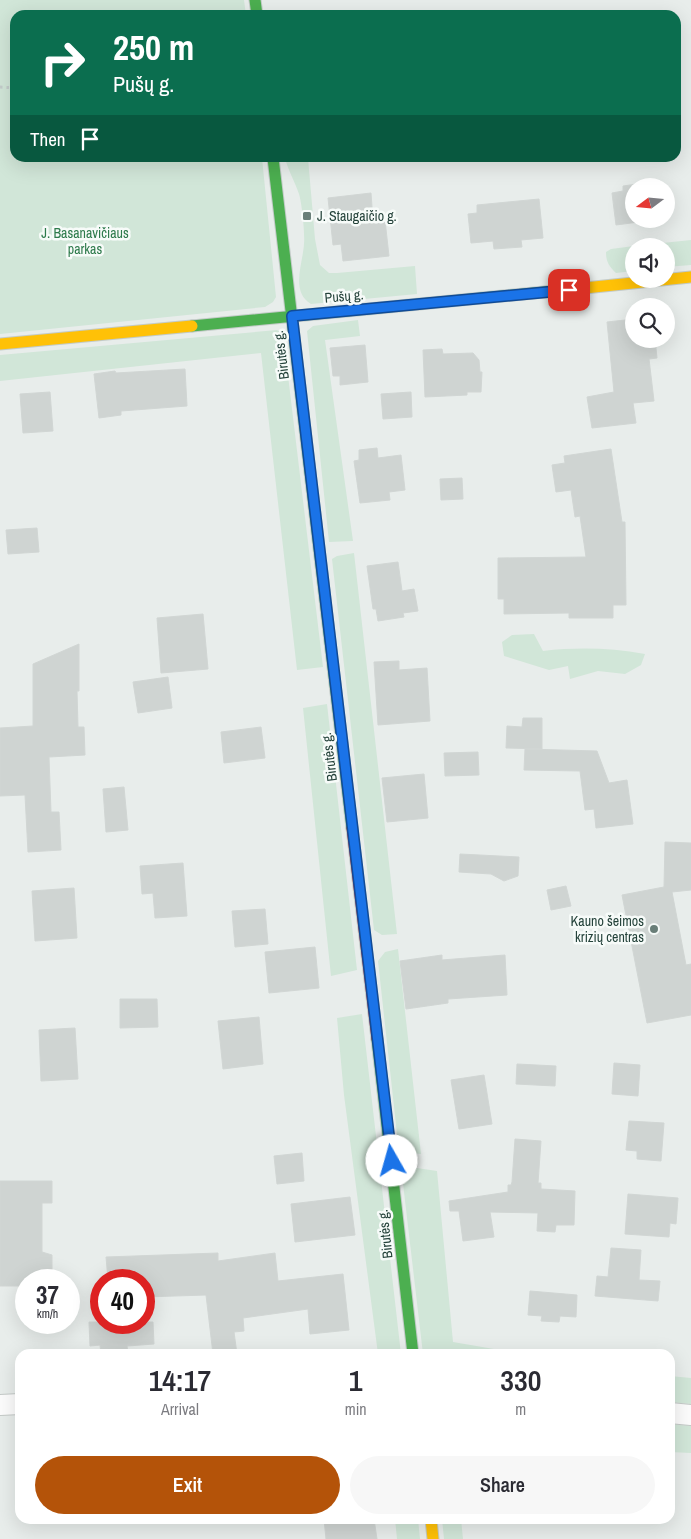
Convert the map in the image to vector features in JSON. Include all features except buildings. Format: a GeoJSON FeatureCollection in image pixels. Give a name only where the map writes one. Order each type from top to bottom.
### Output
{"type":"FeatureCollection","features":[{"type":"Feature","properties":{"kind":"street","name":"Birutės g."},"geometry":{"type":"LineString","coordinates":[[273,162],[391,1152],[411,1349]]}},
{"type":"Feature","properties":{"kind":"street","name":"Pušų g."},"geometry":{"type":"LineString","coordinates":[[0,344],[691,277]]}},
{"type":"Feature","properties":{"kind":"street"},"geometry":{"type":"LineString","coordinates":[[0,1405],[15,1404]]}},
{"type":"Feature","properties":{"kind":"street"},"geometry":{"type":"LineString","coordinates":[[675,1413],[691,1415]]}},
{"type":"Feature","properties":{"kind":"street"},"geometry":{"type":"LineString","coordinates":[[431,1524],[433,1539]]}},
{"type":"Feature","properties":{"kind":"green space","name":"J. Basanavičiaus parkas"},"geometry":{"type":"Polygon","coordinates":[[[0,0],[244,0],[245,10],[10,10],[10,162],[262,162],[276,297],[273,302],[265,307],[0,334],[0,0]]]}},
{"type":"Feature","properties":{"kind":"green space"},"geometry":{"type":"Polygon","coordinates":[[[286,162],[308,162],[315,239],[320,265],[329,273],[415,266],[417,294],[311,304],[305,299],[299,285],[304,226],[299,194],[286,162]]]}},
{"type":"Feature","properties":{"kind":"green space"},"geometry":{"type":"Polygon","coordinates":[[[691,240],[691,265],[675,266],[675,242],[691,240]]]}},
{"type":"Feature","properties":{"kind":"green space"},"geometry":{"type":"Polygon","coordinates":[[[625,247],[625,272],[616,273],[608,264],[606,252],[611,249],[625,247]]]}},
{"type":"Feature","properties":{"kind":"green space"},"geometry":{"type":"Polygon","coordinates":[[[358,320],[360,336],[325,340],[353,541],[329,542],[307,331],[313,326],[358,320]]]}},
{"type":"Feature","properties":{"kind":"green space"},"geometry":{"type":"Polygon","coordinates":[[[277,330],[283,334],[323,667],[297,670],[261,353],[0,381],[0,355],[277,330]]]}},
{"type":"Feature","properties":{"kind":"green space"},"geometry":{"type":"Polygon","coordinates":[[[354,553],[397,934],[382,935],[374,930],[332,559],[337,556],[354,553]]]}},
{"type":"Feature","properties":{"kind":"green space"},"geometry":{"type":"Polygon","coordinates":[[[534,634],[543,651],[594,649],[620,650],[645,654],[641,665],[625,674],[598,671],[570,679],[568,666],[549,670],[504,656],[502,642],[512,635],[534,634]]]}},
{"type":"Feature","properties":{"kind":"green space"},"geometry":{"type":"Polygon","coordinates":[[[327,704],[357,970],[331,976],[303,708],[327,704]]]}},
{"type":"Feature","properties":{"kind":"green space"},"geometry":{"type":"Polygon","coordinates":[[[398,949],[421,1154],[399,1152],[378,961],[385,952],[398,949]]]}},
{"type":"Feature","properties":{"kind":"green space"},"geometry":{"type":"Polygon","coordinates":[[[362,1014],[400,1349],[377,1349],[344,1095],[337,1018],[362,1014]]]}},
{"type":"Feature","properties":{"kind":"green space"},"geometry":{"type":"Polygon","coordinates":[[[417,1168],[437,1171],[453,1342],[494,1349],[422,1349],[402,1175],[417,1168]]]}},
{"type":"Feature","properties":{"kind":"green space"},"geometry":{"type":"Polygon","coordinates":[[[675,1376],[691,1378],[691,1404],[675,1402],[675,1376]]]}},
{"type":"Feature","properties":{"kind":"green space"},"geometry":{"type":"Polygon","coordinates":[[[675,1424],[691,1426],[691,1453],[675,1452],[675,1424]]]}},
{"type":"Feature","properties":{"kind":"green space"},"geometry":{"type":"Polygon","coordinates":[[[396,1524],[418,1524],[420,1539],[397,1539],[396,1524]]]}},
{"type":"Feature","properties":{"kind":"green space"},"geometry":{"type":"Polygon","coordinates":[[[442,1524],[462,1524],[463,1539],[444,1539],[442,1524]]]}},
{"type":"Feature","properties":{"kind":"traffic: fast"},"geometry":{"type":"LineString","coordinates":[[255,0],[256,10]]}},
{"type":"Feature","properties":{"kind":"traffic: fast"},"geometry":{"type":"LineString","coordinates":[[273,162],[352,828]]}},
{"type":"Feature","properties":{"kind":"traffic: fast"},"geometry":{"type":"LineString","coordinates":[[192,326],[575,289]]}},
{"type":"Feature","properties":{"kind":"traffic: fast"},"geometry":{"type":"LineString","coordinates":[[377,1039],[412,1349]]}},
{"type":"Feature","properties":{"kind":"traffic: slow"},"geometry":{"type":"LineString","coordinates":[[575,289],[691,277]]}},
{"type":"Feature","properties":{"kind":"traffic: slow"},"geometry":{"type":"LineString","coordinates":[[0,344],[192,326]]}},
{"type":"Feature","properties":{"kind":"traffic: slow"},"geometry":{"type":"LineString","coordinates":[[432,1524],[433,1539]]}},
{"type":"Feature","properties":{"kind":"traffic: jam"},"geometry":{"type":"LineString","coordinates":[[352,828],[377,1039]]}},
{"type":"Feature","properties":{"kind":"place","name":"J. Staugaičio g."},"geometry":{"type":"Point","coordinates":[307,216]}},
{"type":"Feature","properties":{"kind":"place","name":"Kauno šeimos krizių centras"},"geometry":{"type":"Point","coordinates":[654,929]}},
{"type":"Feature","properties":{"kind":"route"},"geometry":{"type":"LineString","coordinates":[[392,1161],[292,316],[569,290]]}}]}
